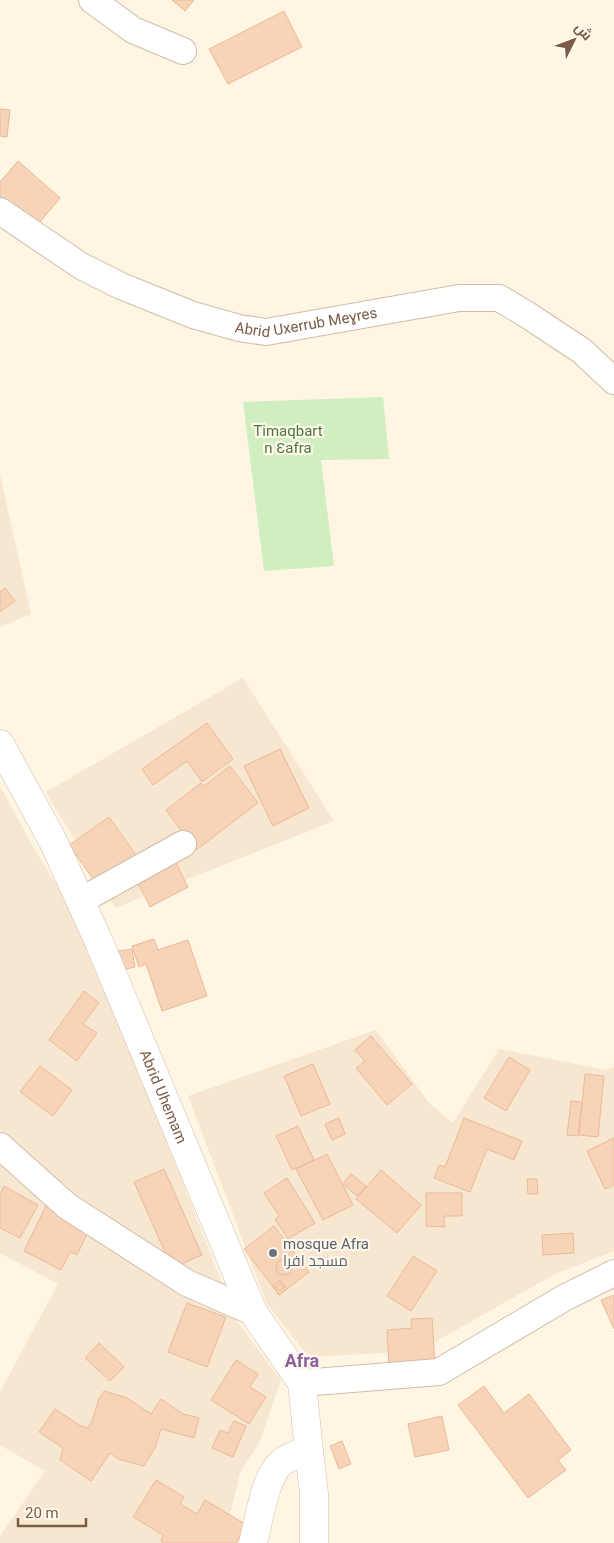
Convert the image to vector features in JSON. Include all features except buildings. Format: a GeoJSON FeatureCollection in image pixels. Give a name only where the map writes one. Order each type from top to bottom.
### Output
{"type":"FeatureCollection","features":[{"type":"Feature","properties":{"kind":"street"},"geometry":{"type":"LineString","coordinates":[[92,0],[133,30],[183,51]]}},
{"type":"Feature","properties":{"kind":"street","name":"Abrid Uxerrub Meɣres"},"geometry":{"type":"LineString","coordinates":[[0,211],[81,266],[121,286],[193,315],[239,328],[266,332],[459,298],[499,298],[582,350],[614,381]]}},
{"type":"Feature","properties":{"kind":"street","name":"Abrid Uhemam"},"geometry":{"type":"LineString","coordinates":[[0,744],[53,841],[99,942],[253,1312],[302,1383],[314,1494],[314,1543]]}},
{"type":"Feature","properties":{"kind":"street"},"geometry":{"type":"LineString","coordinates":[[80,901],[184,844]]}},
{"type":"Feature","properties":{"kind":"street"},"geometry":{"type":"LineString","coordinates":[[0,1146],[75,1211],[187,1283],[253,1312]]}},
{"type":"Feature","properties":{"kind":"street"},"geometry":{"type":"LineString","coordinates":[[302,1383],[439,1372],[564,1298],[614,1273]]}},
{"type":"Feature","properties":{"kind":"street"},"geometry":{"type":"LineString","coordinates":[[253,1543],[267,1485],[280,1464],[295,1454],[309,1451]]}},
{"type":"Feature","properties":{"kind":"shaded area"},"geometry":{"type":"Polygon","coordinates":[[[0,475],[31,614],[0,627],[0,475]]]}},
{"type":"Feature","properties":{"kind":"shaded area"},"geometry":{"type":"Polygon","coordinates":[[[243,678],[334,821],[115,908],[46,792],[243,678]]]}},
{"type":"Feature","properties":{"kind":"shaded area"},"geometry":{"type":"Polygon","coordinates":[[[0,786],[36,852],[82,925],[223,1286],[193,1273],[75,1196],[0,1130],[0,786]]]}},
{"type":"Feature","properties":{"kind":"shaded area"},"geometry":{"type":"Polygon","coordinates":[[[376,1030],[429,1103],[453,1123],[499,1049],[606,1070],[614,1067],[614,1251],[555,1274],[419,1351],[309,1357],[267,1304],[188,1096],[376,1030]]]}},
{"type":"Feature","properties":{"kind":"shaded area"},"geometry":{"type":"Polygon","coordinates":[[[0,1164],[59,1216],[181,1295],[236,1320],[281,1380],[259,1443],[240,1473],[223,1543],[0,1543],[0,1536],[45,1471],[0,1445],[0,1392],[58,1284],[0,1253],[0,1164]]]}},
{"type":"Feature","properties":{"kind":"green space","name":"Timaqbart n Ɛafra"},"geometry":{"type":"Polygon","coordinates":[[[383,397],[389,459],[321,460],[334,566],[264,571],[243,402],[383,397]]]}},
{"type":"Feature","properties":{"kind":"place","name":"mosque Afra مسجد افرا"},"geometry":{"type":"Point","coordinates":[273,1253]}},
{"type":"Feature","properties":{"kind":"district","name":"Afra"},"geometry":{"type":"Point","coordinates":[302,1361]}}]}
